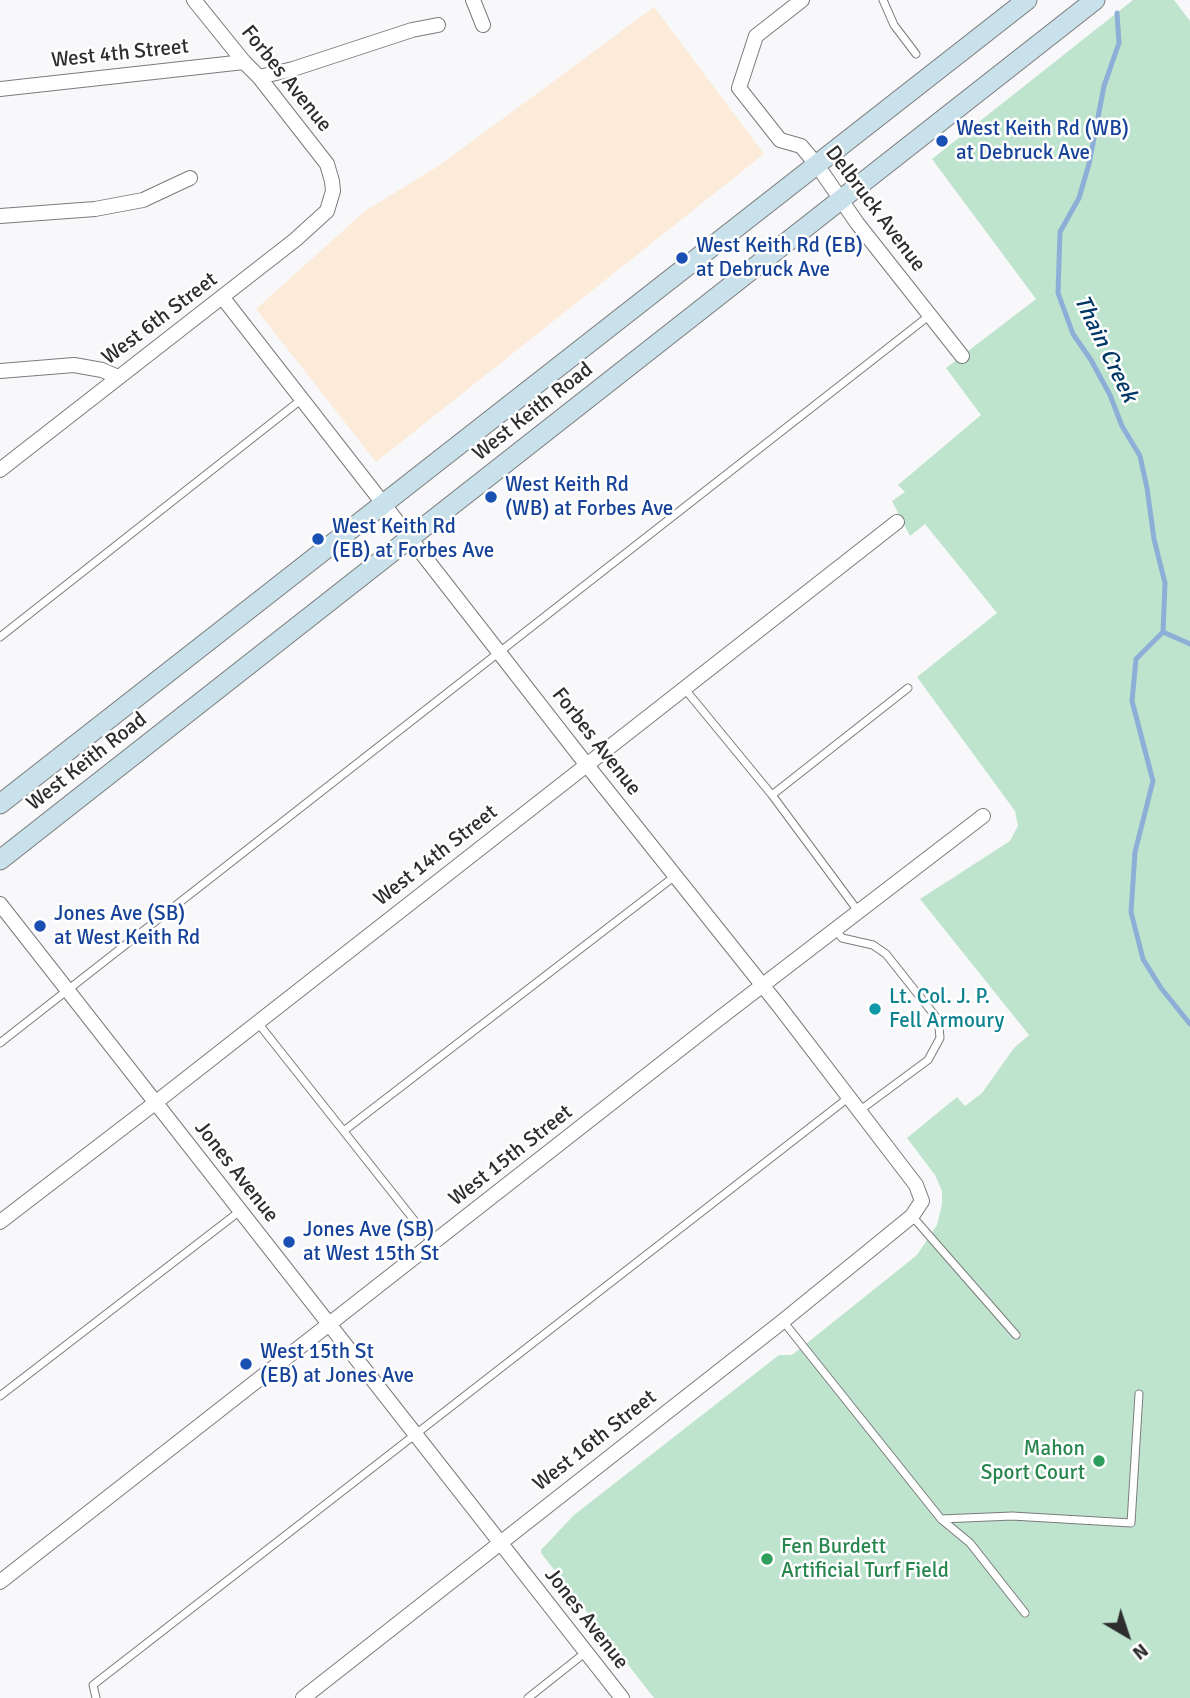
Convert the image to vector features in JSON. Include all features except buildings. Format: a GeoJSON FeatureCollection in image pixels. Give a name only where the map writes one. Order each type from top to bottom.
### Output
{"type":"FeatureCollection","features":[{"type":"Feature","properties":{"kind":"main road","name":"West Keith Road"},"geometry":{"type":"LineString","coordinates":[[0,804],[1027,0]]}},
{"type":"Feature","properties":{"kind":"main road","name":"West Keith Road"},"geometry":{"type":"LineString","coordinates":[[0,860],[1095,0]]}},
{"type":"Feature","properties":{"kind":"street","name":"Forbes Avenue"},"geometry":{"type":"LineString","coordinates":[[194,0],[327,164],[332,191]]}},
{"type":"Feature","properties":{"kind":"street"},"geometry":{"type":"LineString","coordinates":[[473,0],[483,25]]}},
{"type":"Feature","properties":{"kind":"street","name":"Delbruck Avenue"},"geometry":{"type":"LineString","coordinates":[[802,0],[756,36],[739,88],[780,140],[801,146],[817,165],[857,223],[962,356]]}},
{"type":"Feature","properties":{"kind":"street"},"geometry":{"type":"LineString","coordinates":[[259,77],[293,69],[412,30],[438,25]]}},
{"type":"Feature","properties":{"kind":"street","name":"West 4th Street"},"geometry":{"type":"LineString","coordinates":[[0,89],[244,62]]}},
{"type":"Feature","properties":{"kind":"street"},"geometry":{"type":"LineString","coordinates":[[0,216],[95,209],[143,200],[190,178]]}},
{"type":"Feature","properties":{"kind":"street","name":"West 6th Street"},"geometry":{"type":"LineString","coordinates":[[0,470],[313,225],[327,211],[332,191]]}},
{"type":"Feature","properties":{"kind":"street","name":"Forbes Avenue"},"geometry":{"type":"LineString","coordinates":[[223,298],[920,1192],[922,1200],[912,1216]]}},
{"type":"Feature","properties":{"kind":"street"},"geometry":{"type":"LineString","coordinates":[[0,372],[74,365],[102,370],[118,377]]}},
{"type":"Feature","properties":{"kind":"street","name":"West 14th Street"},"geometry":{"type":"LineString","coordinates":[[0,1222],[897,522]]}},
{"type":"Feature","properties":{"kind":"street","name":"West 15th Street"},"geometry":{"type":"LineString","coordinates":[[1,1580],[982,816]]}},
{"type":"Feature","properties":{"kind":"street","name":"Jones Avenue"},"geometry":{"type":"LineString","coordinates":[[0,904],[622,1698]]}},
{"type":"Feature","properties":{"kind":"street","name":"West 16th Street"},"geometry":{"type":"LineString","coordinates":[[303,1698],[783,1321],[912,1216]]}},
{"type":"Feature","properties":{"kind":"lane"},"geometry":{"type":"LineString","coordinates":[[883,0],[894,24],[916,54]]}},
{"type":"Feature","properties":{"kind":"lane"},"geometry":{"type":"LineString","coordinates":[[0,1043],[930,314]]}},
{"type":"Feature","properties":{"kind":"lane"},"geometry":{"type":"LineString","coordinates":[[0,637],[302,399]]}},
{"type":"Feature","properties":{"kind":"lane"},"geometry":{"type":"LineString","coordinates":[[684,687],[772,795],[858,911]]}},
{"type":"Feature","properties":{"kind":"lane"},"geometry":{"type":"LineString","coordinates":[[772,795],[908,688]]}},
{"type":"Feature","properties":{"kind":"lane"},"geometry":{"type":"LineString","coordinates":[[345,1130],[675,876]]}},
{"type":"Feature","properties":{"kind":"lane"},"geometry":{"type":"LineString","coordinates":[[835,929],[842,937],[873,945],[886,954],[936,1017],[939,1027],[940,1038],[928,1059],[859,1111]]}},
{"type":"Feature","properties":{"kind":"lane"},"geometry":{"type":"LineString","coordinates":[[258,1022],[433,1244]]}},
{"type":"Feature","properties":{"kind":"lane"},"geometry":{"type":"LineString","coordinates":[[96,1698],[93,1685],[848,1098]]}},
{"type":"Feature","properties":{"kind":"lane"},"geometry":{"type":"LineString","coordinates":[[0,1396],[240,1211]]}},
{"type":"Feature","properties":{"kind":"lane"},"geometry":{"type":"LineString","coordinates":[[912,1216],[1016,1335]]}},
{"type":"Feature","properties":{"kind":"lane"},"geometry":{"type":"LineString","coordinates":[[783,1321],[941,1519],[970,1543],[1025,1613]]}},
{"type":"Feature","properties":{"kind":"lane"},"geometry":{"type":"LineString","coordinates":[[941,1519],[1012,1516],[1131,1523],[1139,1394]]}},
{"type":"Feature","properties":{"kind":"lane"},"geometry":{"type":"LineString","coordinates":[[528,1698],[586,1652]]}},
{"type":"Feature","properties":{"kind":"shaded area"},"geometry":{"type":"Polygon","coordinates":[[[654,7],[764,154],[376,462],[256,309],[365,211],[440,165],[654,7]]]}},
{"type":"Feature","properties":{"kind":"green space"},"geometry":{"type":"Polygon","coordinates":[[[1133,0],[1174,0],[1190,21],[1190,1698],[654,1698],[541,1550],[574,1515],[779,1355],[792,1355],[917,1255],[937,1225],[942,1191],[935,1175],[907,1138],[957,1097],[965,1106],[982,1093],[1014,1048],[1029,1035],[920,899],[1010,841],[1018,826],[1015,811],[917,677],[997,613],[925,524],[910,536],[892,501],[905,492],[898,485],[981,415],[946,368],[1036,299],[932,159],[1133,0]]]}},
{"type":"Feature","properties":{"kind":"waterway","name":"Thain Creek"},"geometry":{"type":"LineString","coordinates":[[1117,13],[1119,43],[1104,86],[1089,164],[1079,198],[1060,232],[1058,293],[1073,334],[1091,360],[1110,395],[1122,426],[1140,456],[1154,539],[1165,583],[1163,632]]}},
{"type":"Feature","properties":{"kind":"waterway"},"geometry":{"type":"LineString","coordinates":[[1163,632],[1136,659],[1132,701],[1153,781],[1135,852],[1131,912],[1143,959],[1161,988],[1190,1024]]}},
{"type":"Feature","properties":{"kind":"waterway","name":"Thain Creek"},"geometry":{"type":"LineString","coordinates":[[1163,632],[1190,644]]}},
{"type":"Feature","properties":{"kind":"place","name":"West Keith Rd (WB) at Debruck Ave"},"geometry":{"type":"Point","coordinates":[942,141]}},
{"type":"Feature","properties":{"kind":"place","name":"West Keith Rd (EB) at Debruck Ave"},"geometry":{"type":"Point","coordinates":[682,258]}},
{"type":"Feature","properties":{"kind":"place","name":"West Keith Rd (WB) at Forbes Ave"},"geometry":{"type":"Point","coordinates":[491,497]}},
{"type":"Feature","properties":{"kind":"place","name":"West Keith Rd (EB) at Forbes Ave"},"geometry":{"type":"Point","coordinates":[318,539]}},
{"type":"Feature","properties":{"kind":"place","name":"Jones Ave (SB) at West Keith Rd"},"geometry":{"type":"Point","coordinates":[40,926]}},
{"type":"Feature","properties":{"kind":"place","name":"Lt. Col. J. P. Fell Armoury"},"geometry":{"type":"Point","coordinates":[875,1009]}},
{"type":"Feature","properties":{"kind":"place","name":"Jones Ave (SB) at West 15th St"},"geometry":{"type":"Point","coordinates":[289,1242]}},
{"type":"Feature","properties":{"kind":"place","name":"West 15th St (EB) at Jones Ave"},"geometry":{"type":"Point","coordinates":[246,1364]}},
{"type":"Feature","properties":{"kind":"place","name":"Mahon Sport Court"},"geometry":{"type":"Point","coordinates":[1099,1461]}},
{"type":"Feature","properties":{"kind":"place","name":"Fen Burdett Artificial Turf Field"},"geometry":{"type":"Point","coordinates":[767,1559]}}]}
